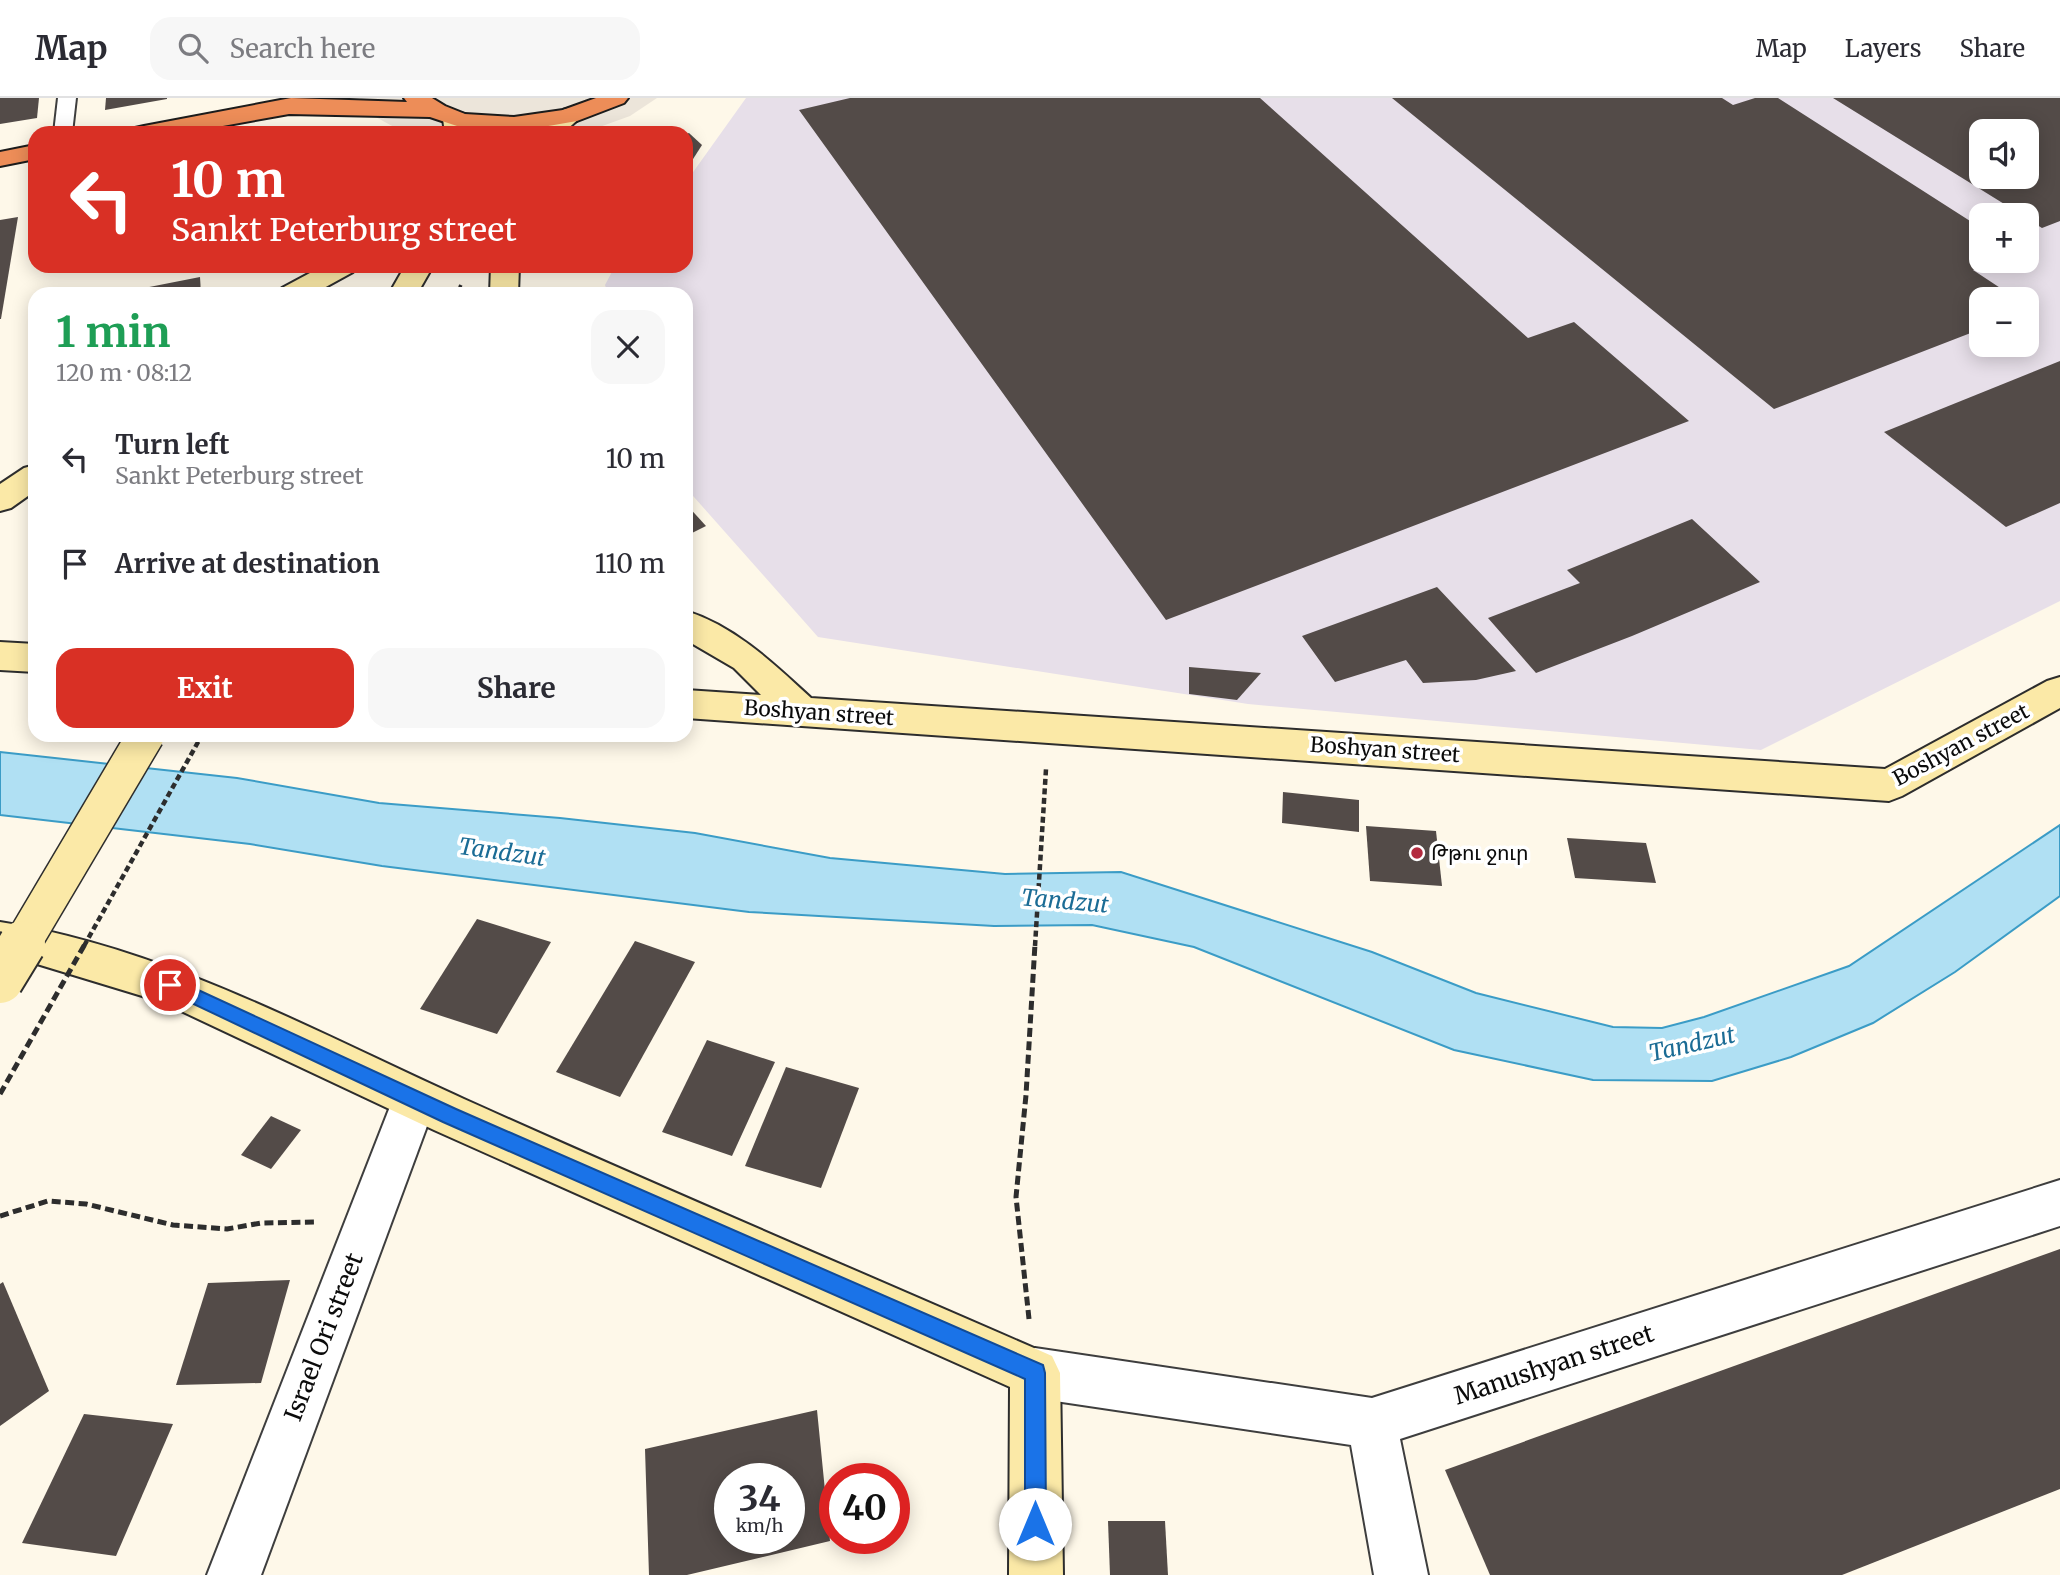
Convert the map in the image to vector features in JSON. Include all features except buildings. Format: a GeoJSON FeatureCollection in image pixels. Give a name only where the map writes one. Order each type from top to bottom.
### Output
{"type":"FeatureCollection","features":[{"type":"Feature","properties":{"kind":"highway"},"geometry":{"type":"LineString","coordinates":[[289,107],[312,98]]}},
{"type":"Feature","properties":{"kind":"highway"},"geometry":{"type":"LineString","coordinates":[[183,126],[289,107],[424,104],[456,126],[522,124],[571,115],[615,98]]}},
{"type":"Feature","properties":{"kind":"highway"},"geometry":{"type":"LineString","coordinates":[[0,159],[28,153]]}},
{"type":"Feature","properties":{"kind":"street"},"geometry":{"type":"LineString","coordinates":[[557,126],[571,115]]}},
{"type":"Feature","properties":{"kind":"street"},"geometry":{"type":"LineString","coordinates":[[305,287],[330,273]]}},
{"type":"Feature","properties":{"kind":"street"},"geometry":{"type":"LineString","coordinates":[[0,500],[28,481]]}},
{"type":"Feature","properties":{"kind":"street"},"geometry":{"type":"LineString","coordinates":[[693,628],[746,658],[802,712]]}},
{"type":"Feature","properties":{"kind":"street"},"geometry":{"type":"LineString","coordinates":[[0,656],[28,658]]}},
{"type":"Feature","properties":{"kind":"street","name":"Boshyan street"},"geometry":{"type":"LineString","coordinates":[[693,704],[1048,726],[1889,785],[2060,691]]}},
{"type":"Feature","properties":{"kind":"street"},"geometry":{"type":"LineString","coordinates":[[0,981],[142,742]]}},
{"type":"Feature","properties":{"kind":"street"},"geometry":{"type":"LineString","coordinates":[[0,940],[37,946],[170,985],[415,1099],[1035,1373],[1036,1575]]}},
{"type":"Feature","properties":{"kind":"street","name":"Israel Ori street"},"geometry":{"type":"LineString","coordinates":[[234,1575],[415,1099]]}},
{"type":"Feature","properties":{"kind":"street","name":"Manushyan street"},"geometry":{"type":"LineString","coordinates":[[1035,1373],[1372,1423],[2060,1203]]}},
{"type":"Feature","properties":{"kind":"street"},"geometry":{"type":"LineString","coordinates":[[1372,1423],[1401,1575]]}},
{"type":"Feature","properties":{"kind":"lane"},"geometry":{"type":"LineString","coordinates":[[64,126],[67,98]]}},
{"type":"Feature","properties":{"kind":"path"},"geometry":{"type":"LineString","coordinates":[[1035,1373],[1016,1197],[1032,1018],[1048,726]]}},
{"type":"Feature","properties":{"kind":"path"},"geometry":{"type":"LineString","coordinates":[[0,1094],[198,742]]}},
{"type":"Feature","properties":{"kind":"path"},"geometry":{"type":"LineString","coordinates":[[0,1216],[48,1202],[86,1204],[173,1225],[227,1229],[261,1223]]}},
{"type":"Feature","properties":{"kind":"shaded area"},"geometry":{"type":"Polygon","coordinates":[[[360,98],[657,98],[630,116],[602,126],[392,126],[372,115],[360,98]]]}},
{"type":"Feature","properties":{"kind":"shaded area"},"geometry":{"type":"Polygon","coordinates":[[[746,98],[2060,98],[2060,601],[1761,750],[1248,704],[818,637],[693,496],[693,287],[606,287],[611,273],[693,273],[693,172],[746,98]]]}},
{"type":"Feature","properties":{"kind":"water","name":"Tandzut"},"geometry":{"type":"Polygon","coordinates":[[[0,752],[237,778],[379,803],[560,818],[695,833],[830,858],[1005,874],[1121,872],[1372,952],[1476,993],[1613,1027],[1662,1028],[1704,1017],[1849,966],[2060,825],[2060,896],[1955,972],[1873,1023],[1791,1057],[1712,1081],[1593,1080],[1454,1050],[1194,947],[1092,925],[994,926],[749,912],[382,866],[250,844],[0,815],[0,752]]]}},
{"type":"Feature","properties":{"kind":"place","name":"Թթու ջուր"},"geometry":{"type":"Point","coordinates":[1417,853]}},
{"type":"Feature","properties":{"kind":"route"},"geometry":{"type":"LineString","coordinates":[[170,985],[450,1115],[1035,1373],[1035,1524]]}}]}
